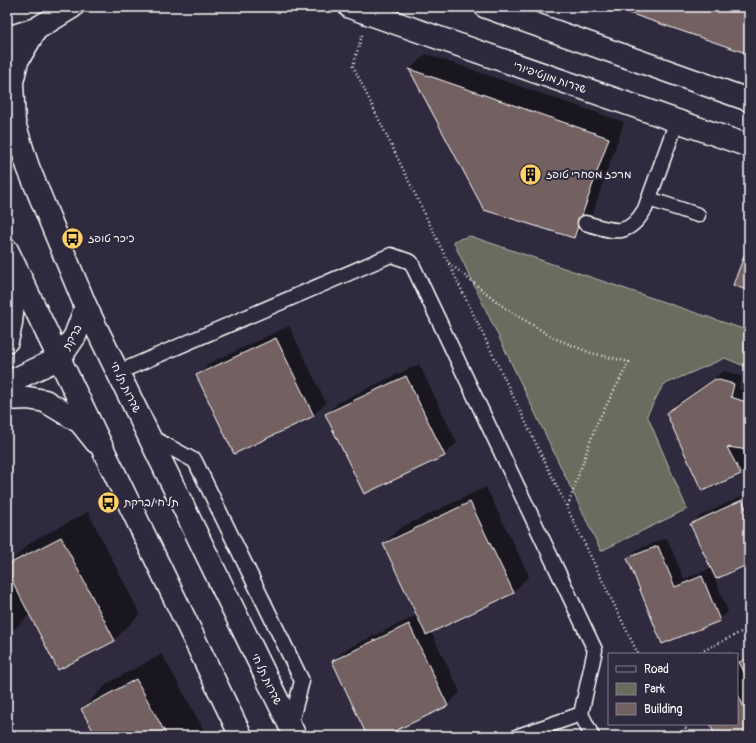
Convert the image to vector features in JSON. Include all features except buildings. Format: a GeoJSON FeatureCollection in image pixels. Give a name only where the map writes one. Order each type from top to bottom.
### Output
{"type":"FeatureCollection","features":[{"type":"Feature","properties":{"kind":"main road"},"geometry":{"type":"LineString","coordinates":[[7,38],[36,29],[72,7]]}},
{"type":"Feature","properties":{"kind":"main road"},"geometry":{"type":"LineString","coordinates":[[486,7],[749,100]]}},
{"type":"Feature","properties":{"kind":"main road","name":"שדרות מונטיפיורי"},"geometry":{"type":"LineString","coordinates":[[359,10],[749,146]]}},
{"type":"Feature","properties":{"kind":"main road","name":"שדרות תל חי"},"geometry":{"type":"LineString","coordinates":[[36,29],[17,60],[12,82],[14,123],[28,166],[86,306],[292,731]]}},
{"type":"Feature","properties":{"kind":"main road"},"geometry":{"type":"LineString","coordinates":[[7,250],[14,296],[12,318],[7,341]]}},
{"type":"Feature","properties":{"kind":"main road"},"geometry":{"type":"LineString","coordinates":[[7,250],[241,736]]}},
{"type":"Feature","properties":{"kind":"main road","name":"ברקת"},"geometry":{"type":"LineString","coordinates":[[7,382],[60,358],[75,336],[86,306]]}},
{"type":"Feature","properties":{"kind":"main road"},"geometry":{"type":"LineString","coordinates":[[7,399],[28,398],[45,401],[80,422],[107,457]]}},
{"type":"Feature","properties":{"kind":"lane"},"geometry":{"type":"LineString","coordinates":[[586,222],[613,231],[622,230],[632,226],[639,219],[649,199],[677,121]]}},
{"type":"Feature","properties":{"kind":"lane"},"geometry":{"type":"LineString","coordinates":[[649,199],[698,214]]}},
{"type":"Feature","properties":{"kind":"lane"},"geometry":{"type":"LineString","coordinates":[[119,372],[391,255],[411,262],[595,650],[581,714],[592,736]]}},
{"type":"Feature","properties":{"kind":"lane"},"geometry":{"type":"LineString","coordinates":[[150,437],[195,461],[302,681],[292,731]]}},
{"type":"Feature","properties":{"kind":"lane"},"geometry":{"type":"LineString","coordinates":[[518,736],[581,714]]}},
{"type":"Feature","properties":{"kind":"path"},"geometry":{"type":"LineString","coordinates":[[359,10],[353,66],[638,653]]}},
{"type":"Feature","properties":{"kind":"path"},"geometry":{"type":"LineString","coordinates":[[448,262],[505,308],[552,337],[591,353],[629,362],[596,425],[567,508]]}},
{"type":"Feature","properties":{"kind":"path"},"geometry":{"type":"LineString","coordinates":[[699,653],[749,628]]}},
{"type":"Feature","properties":{"kind":"path"},"geometry":{"type":"LineString","coordinates":[[684,725],[689,736]]}},
{"type":"Feature","properties":{"kind":"green space"},"geometry":{"type":"Polygon","coordinates":[[[470,236],[749,331],[749,368],[725,358],[663,385],[647,415],[687,509],[601,551],[453,241],[470,236]]]}},
{"type":"Feature","properties":{"kind":"place","name":"מרכז מסחרי טופז"},"geometry":{"type":"Point","coordinates":[531,174]}},
{"type":"Feature","properties":{"kind":"place","name":"כיכר טופז"},"geometry":{"type":"Point","coordinates":[73,238]}},
{"type":"Feature","properties":{"kind":"place","name":"תל חי/ברקת"},"geometry":{"type":"Point","coordinates":[109,502]}}]}
